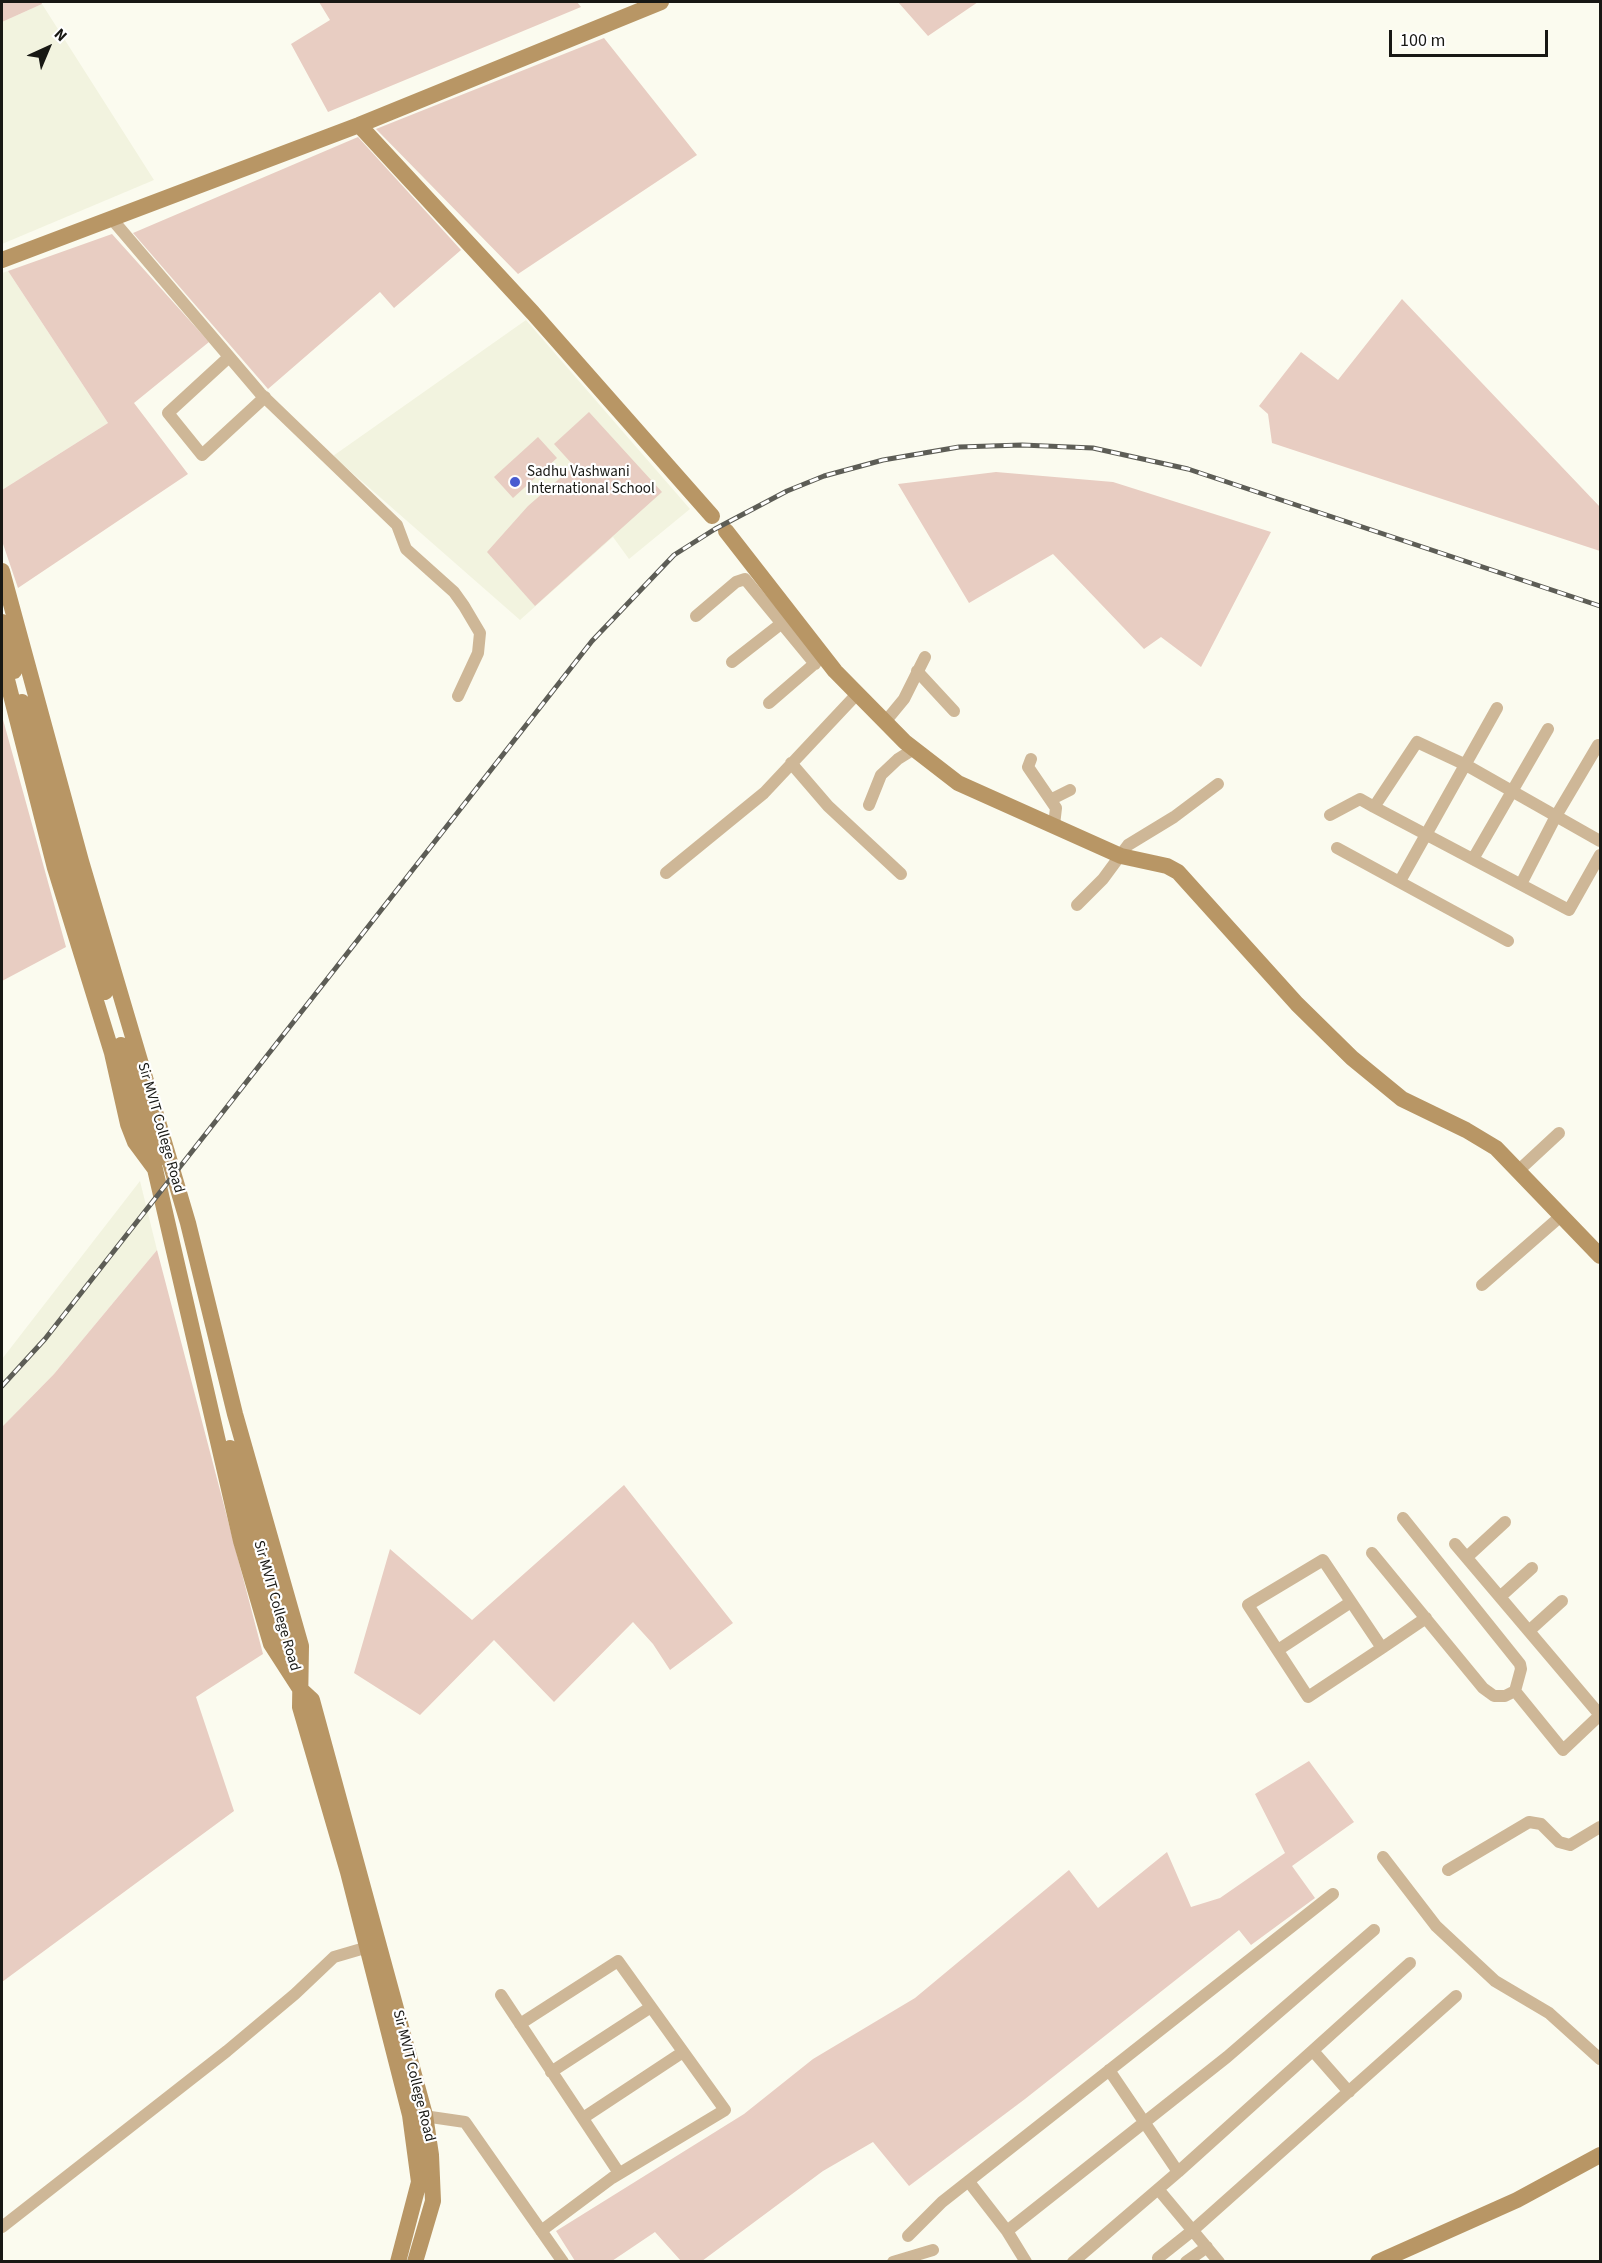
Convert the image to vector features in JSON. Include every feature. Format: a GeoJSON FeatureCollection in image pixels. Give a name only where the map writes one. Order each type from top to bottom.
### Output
{"type":"FeatureCollection","features":[{"type":"Feature","properties":{"kind":"main road"},"geometry":{"type":"LineString","coordinates":[[2,260],[359,125],[661,2]]}},
{"type":"Feature","properties":{"kind":"main road"},"geometry":{"type":"LineString","coordinates":[[359,125],[533,313],[712,516]]}},
{"type":"Feature","properties":{"kind":"main road"},"geometry":{"type":"LineString","coordinates":[[726,531],[819,660],[914,749],[958,783],[1121,856],[1167,866],[1178,872],[1297,1004],[1352,1059],[1402,1099],[1466,1130],[1496,1148],[1600,1256]]}},
{"type":"Feature","properties":{"kind":"main road","name":"Sir MVIT College Road"},"geometry":{"type":"LineString","coordinates":[[2,571],[75,862]]}},
{"type":"Feature","properties":{"kind":"main road","name":"Sir MVIT College Road"},"geometry":{"type":"LineString","coordinates":[[2,622],[188,1223],[228,1416],[301,1646],[300,1707],[348,1872],[372,1945],[417,2115],[431,2156],[433,2201],[415,2262]]}},
{"type":"Feature","properties":{"kind":"main road","name":"Sir MVIT College Road"},"geometry":{"type":"LineString","coordinates":[[2,660],[55,868],[112,1053],[128,1124],[135,1142],[155,1169],[241,1541],[271,1644],[300,1689]]}},
{"type":"Feature","properties":{"kind":"main road","name":"Sir MVIT College Road"},"geometry":{"type":"LineString","coordinates":[[398,2262],[418,2182],[417,2115]]}},
{"type":"Feature","properties":{"kind":"main road"},"geometry":{"type":"LineString","coordinates":[[1378,2262],[1517,2200],[1600,2155]]}},
{"type":"Feature","properties":{"kind":"street"},"geometry":{"type":"LineString","coordinates":[[111,218],[265,397],[397,525],[406,549],[454,592],[480,633],[478,653],[458,696]]}},
{"type":"Feature","properties":{"kind":"street"},"geometry":{"type":"LineString","coordinates":[[230,357],[168,413],[202,455],[265,397]]}},
{"type":"Feature","properties":{"kind":"street"},"geometry":{"type":"LineString","coordinates":[[696,616],[736,582],[745,579],[782,623],[819,660],[769,703]]}},
{"type":"Feature","properties":{"kind":"street"},"geometry":{"type":"LineString","coordinates":[[732,662],[782,623]]}},
{"type":"Feature","properties":{"kind":"street"},"geometry":{"type":"LineString","coordinates":[[885,722],[904,699],[925,657]]}},
{"type":"Feature","properties":{"kind":"street"},"geometry":{"type":"LineString","coordinates":[[917,671],[954,711]]}},
{"type":"Feature","properties":{"kind":"street"},"geometry":{"type":"LineString","coordinates":[[666,873],[764,793],[857,694]]}},
{"type":"Feature","properties":{"kind":"street"},"geometry":{"type":"LineString","coordinates":[[1400,882],[1497,708]]}},
{"type":"Feature","properties":{"kind":"street"},"geometry":{"type":"LineString","coordinates":[[1473,859],[1510,791],[1548,729]]}},
{"type":"Feature","properties":{"kind":"street"},"geometry":{"type":"LineString","coordinates":[[1374,807],[1418,742],[1466,765],[1600,841]]}},
{"type":"Feature","properties":{"kind":"street"},"geometry":{"type":"LineString","coordinates":[[1521,884],[1556,816],[1598,746]]}},
{"type":"Feature","properties":{"kind":"street"},"geometry":{"type":"LineString","coordinates":[[869,805],[881,775],[898,759],[914,749]]}},
{"type":"Feature","properties":{"kind":"street"},"geometry":{"type":"LineString","coordinates":[[1031,759],[1028,767],[1056,808],[1054,825]]}},
{"type":"Feature","properties":{"kind":"street"},"geometry":{"type":"LineString","coordinates":[[791,763],[828,806],[901,874]]}},
{"type":"Feature","properties":{"kind":"street"},"geometry":{"type":"LineString","coordinates":[[1077,905],[1092,891],[1128,845],[1139,836],[1174,817],[1218,784]]}},
{"type":"Feature","properties":{"kind":"street"},"geometry":{"type":"LineString","coordinates":[[1052,799],[1070,790]]}},
{"type":"Feature","properties":{"kind":"street"},"geometry":{"type":"LineString","coordinates":[[1330,815],[1360,799],[1569,910],[1600,855]]}},
{"type":"Feature","properties":{"kind":"street"},"geometry":{"type":"LineString","coordinates":[[1337,848],[1508,941]]}},
{"type":"Feature","properties":{"kind":"street"},"geometry":{"type":"LineString","coordinates":[[1518,1171],[1559,1133]]}},
{"type":"Feature","properties":{"kind":"street"},"geometry":{"type":"LineString","coordinates":[[1482,1285],[1561,1216]]}},
{"type":"Feature","properties":{"kind":"street"},"geometry":{"type":"LineString","coordinates":[[1372,1553],[1483,1688],[1494,1695],[1505,1696],[1515,1691],[1521,1669],[1520,1664],[1403,1518]]}},
{"type":"Feature","properties":{"kind":"street"},"geometry":{"type":"LineString","coordinates":[[1467,1557],[1505,1522]]}},
{"type":"Feature","properties":{"kind":"street"},"geometry":{"type":"LineString","coordinates":[[1455,1544],[1600,1715],[1563,1750],[1515,1691]]}},
{"type":"Feature","properties":{"kind":"street"},"geometry":{"type":"LineString","coordinates":[[1382,1648],[1323,1560],[1248,1605],[1308,1697],[1382,1648],[1426,1618]]}},
{"type":"Feature","properties":{"kind":"street"},"geometry":{"type":"LineString","coordinates":[[1501,1596],[1532,1568]]}},
{"type":"Feature","properties":{"kind":"street"},"geometry":{"type":"LineString","coordinates":[[1530,1630],[1562,1601]]}},
{"type":"Feature","properties":{"kind":"street"},"geometry":{"type":"LineString","coordinates":[[1278,1650],[1351,1602]]}},
{"type":"Feature","properties":{"kind":"street"},"geometry":{"type":"LineString","coordinates":[[1448,1870],[1529,1822],[1542,1824],[1559,1842],[1570,1845],[1600,1827]]}},
{"type":"Feature","properties":{"kind":"street"},"geometry":{"type":"LineString","coordinates":[[1383,1857],[1436,1926],[1495,1981],[1549,2013],[1600,2059]]}},
{"type":"Feature","properties":{"kind":"street"},"geometry":{"type":"LineString","coordinates":[[908,2236],[942,2202],[1333,1894]]}},
{"type":"Feature","properties":{"kind":"street"},"geometry":{"type":"LineString","coordinates":[[1007,2231],[1227,2057],[1374,1930]]}},
{"type":"Feature","properties":{"kind":"street"},"geometry":{"type":"LineString","coordinates":[[2,2227],[227,2051],[295,1994],[334,1957],[372,1945]]}},
{"type":"Feature","properties":{"kind":"street"},"geometry":{"type":"LineString","coordinates":[[520,2024],[618,1961],[725,2110],[619,2173],[541,2231]]}},
{"type":"Feature","properties":{"kind":"street"},"geometry":{"type":"LineString","coordinates":[[1073,2262],[1178,2172],[1410,1963]]}},
{"type":"Feature","properties":{"kind":"street"},"geometry":{"type":"LineString","coordinates":[[501,1995],[619,2173]]}},
{"type":"Feature","properties":{"kind":"street"},"geometry":{"type":"LineString","coordinates":[[1158,2258],[1192,2231],[1456,1996]]}},
{"type":"Feature","properties":{"kind":"street"},"geometry":{"type":"LineString","coordinates":[[552,2072],[651,2007]]}},
{"type":"Feature","properties":{"kind":"street"},"geometry":{"type":"LineString","coordinates":[[1313,2051],[1349,2092]]}},
{"type":"Feature","properties":{"kind":"street"},"geometry":{"type":"LineString","coordinates":[[583,2118],[683,2052]]}},
{"type":"Feature","properties":{"kind":"street"},"geometry":{"type":"LineString","coordinates":[[1109,2070],[1178,2172]]}},
{"type":"Feature","properties":{"kind":"street"},"geometry":{"type":"LineString","coordinates":[[417,2115],[465,2122],[563,2262]]}},
{"type":"Feature","properties":{"kind":"street"},"geometry":{"type":"LineString","coordinates":[[969,2182],[1007,2231],[1026,2262]]}},
{"type":"Feature","properties":{"kind":"street"},"geometry":{"type":"LineString","coordinates":[[1158,2189],[1219,2262]]}},
{"type":"Feature","properties":{"kind":"street"},"geometry":{"type":"LineString","coordinates":[[1186,2262],[1207,2247]]}},
{"type":"Feature","properties":{"kind":"street"},"geometry":{"type":"LineString","coordinates":[[893,2262],[933,2250]]}},
{"type":"Feature","properties":{"kind":"shaded area"},"geometry":{"type":"Polygon","coordinates":[[[2,2],[41,2],[42,4],[2,22],[2,2]]]}},
{"type":"Feature","properties":{"kind":"shaded area"},"geometry":{"type":"Polygon","coordinates":[[[319,2],[577,2],[581,7],[328,112],[291,44],[330,20],[319,2]]]}},
{"type":"Feature","properties":{"kind":"shaded area"},"geometry":{"type":"Polygon","coordinates":[[[898,2],[978,2],[928,36],[898,2]]]}},
{"type":"Feature","properties":{"kind":"shaded area"},"geometry":{"type":"Polygon","coordinates":[[[42,4],[154,180],[2,244],[2,22],[42,4]]]}},
{"type":"Feature","properties":{"kind":"shaded area"},"geometry":{"type":"Polygon","coordinates":[[[604,38],[697,155],[518,274],[376,129],[604,38]]]}},
{"type":"Feature","properties":{"kind":"shaded area"},"geometry":{"type":"Polygon","coordinates":[[[358,137],[461,250],[394,308],[380,292],[268,389],[133,233],[358,137]]]}},
{"type":"Feature","properties":{"kind":"shaded area"},"geometry":{"type":"Polygon","coordinates":[[[112,234],[209,342],[134,403],[188,474],[18,588],[2,541],[2,490],[108,423],[8,271],[112,234]]]}},
{"type":"Feature","properties":{"kind":"shaded area"},"geometry":{"type":"Polygon","coordinates":[[[8,271],[108,423],[2,490],[2,273],[8,271]]]}},
{"type":"Feature","properties":{"kind":"shaded area"},"geometry":{"type":"Polygon","coordinates":[[[1402,299],[1600,507],[1600,551],[1272,443],[1268,414],[1259,406],[1301,352],[1338,380],[1402,299]]]}},
{"type":"Feature","properties":{"kind":"shaded area","name":"Sadhu Vashwani International School"},"geometry":{"type":"Polygon","coordinates":[[[526,320],[690,509],[629,559],[613,537],[520,620],[333,456],[526,320]]]}},
{"type":"Feature","properties":{"kind":"shaded area"},"geometry":{"type":"Polygon","coordinates":[[[589,412],[662,492],[535,606],[487,552],[528,506],[574,466],[554,444],[589,412]]]}},
{"type":"Feature","properties":{"kind":"shaded area"},"geometry":{"type":"Polygon","coordinates":[[[538,437],[557,458],[513,498],[494,477],[538,437]]]}},
{"type":"Feature","properties":{"kind":"shaded area"},"geometry":{"type":"Polygon","coordinates":[[[996,472],[1113,482],[1271,532],[1201,667],[1161,637],[1144,649],[1053,554],[969,603],[898,484],[996,472]]]}},
{"type":"Feature","properties":{"kind":"shaded area"},"geometry":{"type":"Polygon","coordinates":[[[2,716],[66,947],[2,981],[2,716]]]}},
{"type":"Feature","properties":{"kind":"shaded area"},"geometry":{"type":"Polygon","coordinates":[[[140,1181],[157,1250],[54,1374],[2,1427],[2,1359],[140,1181]]]}},
{"type":"Feature","properties":{"kind":"shaded area"},"geometry":{"type":"Polygon","coordinates":[[[157,1250],[263,1654],[196,1697],[234,1811],[2,1982],[2,1427],[54,1374],[157,1250]]]}},
{"type":"Feature","properties":{"kind":"shaded area"},"geometry":{"type":"Polygon","coordinates":[[[624,1485],[733,1623],[670,1670],[653,1644],[633,1622],[554,1702],[494,1640],[420,1715],[354,1673],[390,1549],[472,1620],[624,1485]]]}},
{"type":"Feature","properties":{"kind":"shaded area"},"geometry":{"type":"Polygon","coordinates":[[[1309,1761],[1354,1822],[1292,1866],[1315,1898],[1251,1945],[1239,1930],[1025,2099],[909,2186],[873,2142],[823,2171],[702,2261],[681,2261],[655,2232],[612,2261],[575,2261],[556,2231],[744,2114],[813,2059],[915,1998],[1069,1870],[1098,1908],[1167,1852],[1191,1907],[1220,1898],[1285,1853],[1255,1794],[1309,1761]]]}},
{"type":"Feature","properties":{"kind":"railway"},"geometry":{"type":"LineString","coordinates":[[2,1386],[45,1339],[592,641],[674,555],[715,529],[787,491],[824,476],[883,460],[959,447],[1022,445],[1093,448],[1188,469],[1600,606]]}},
{"type":"Feature","properties":{"kind":"place","name":"Sadhu Vashwani International School"},"geometry":{"type":"Point","coordinates":[515,482]}}]}
